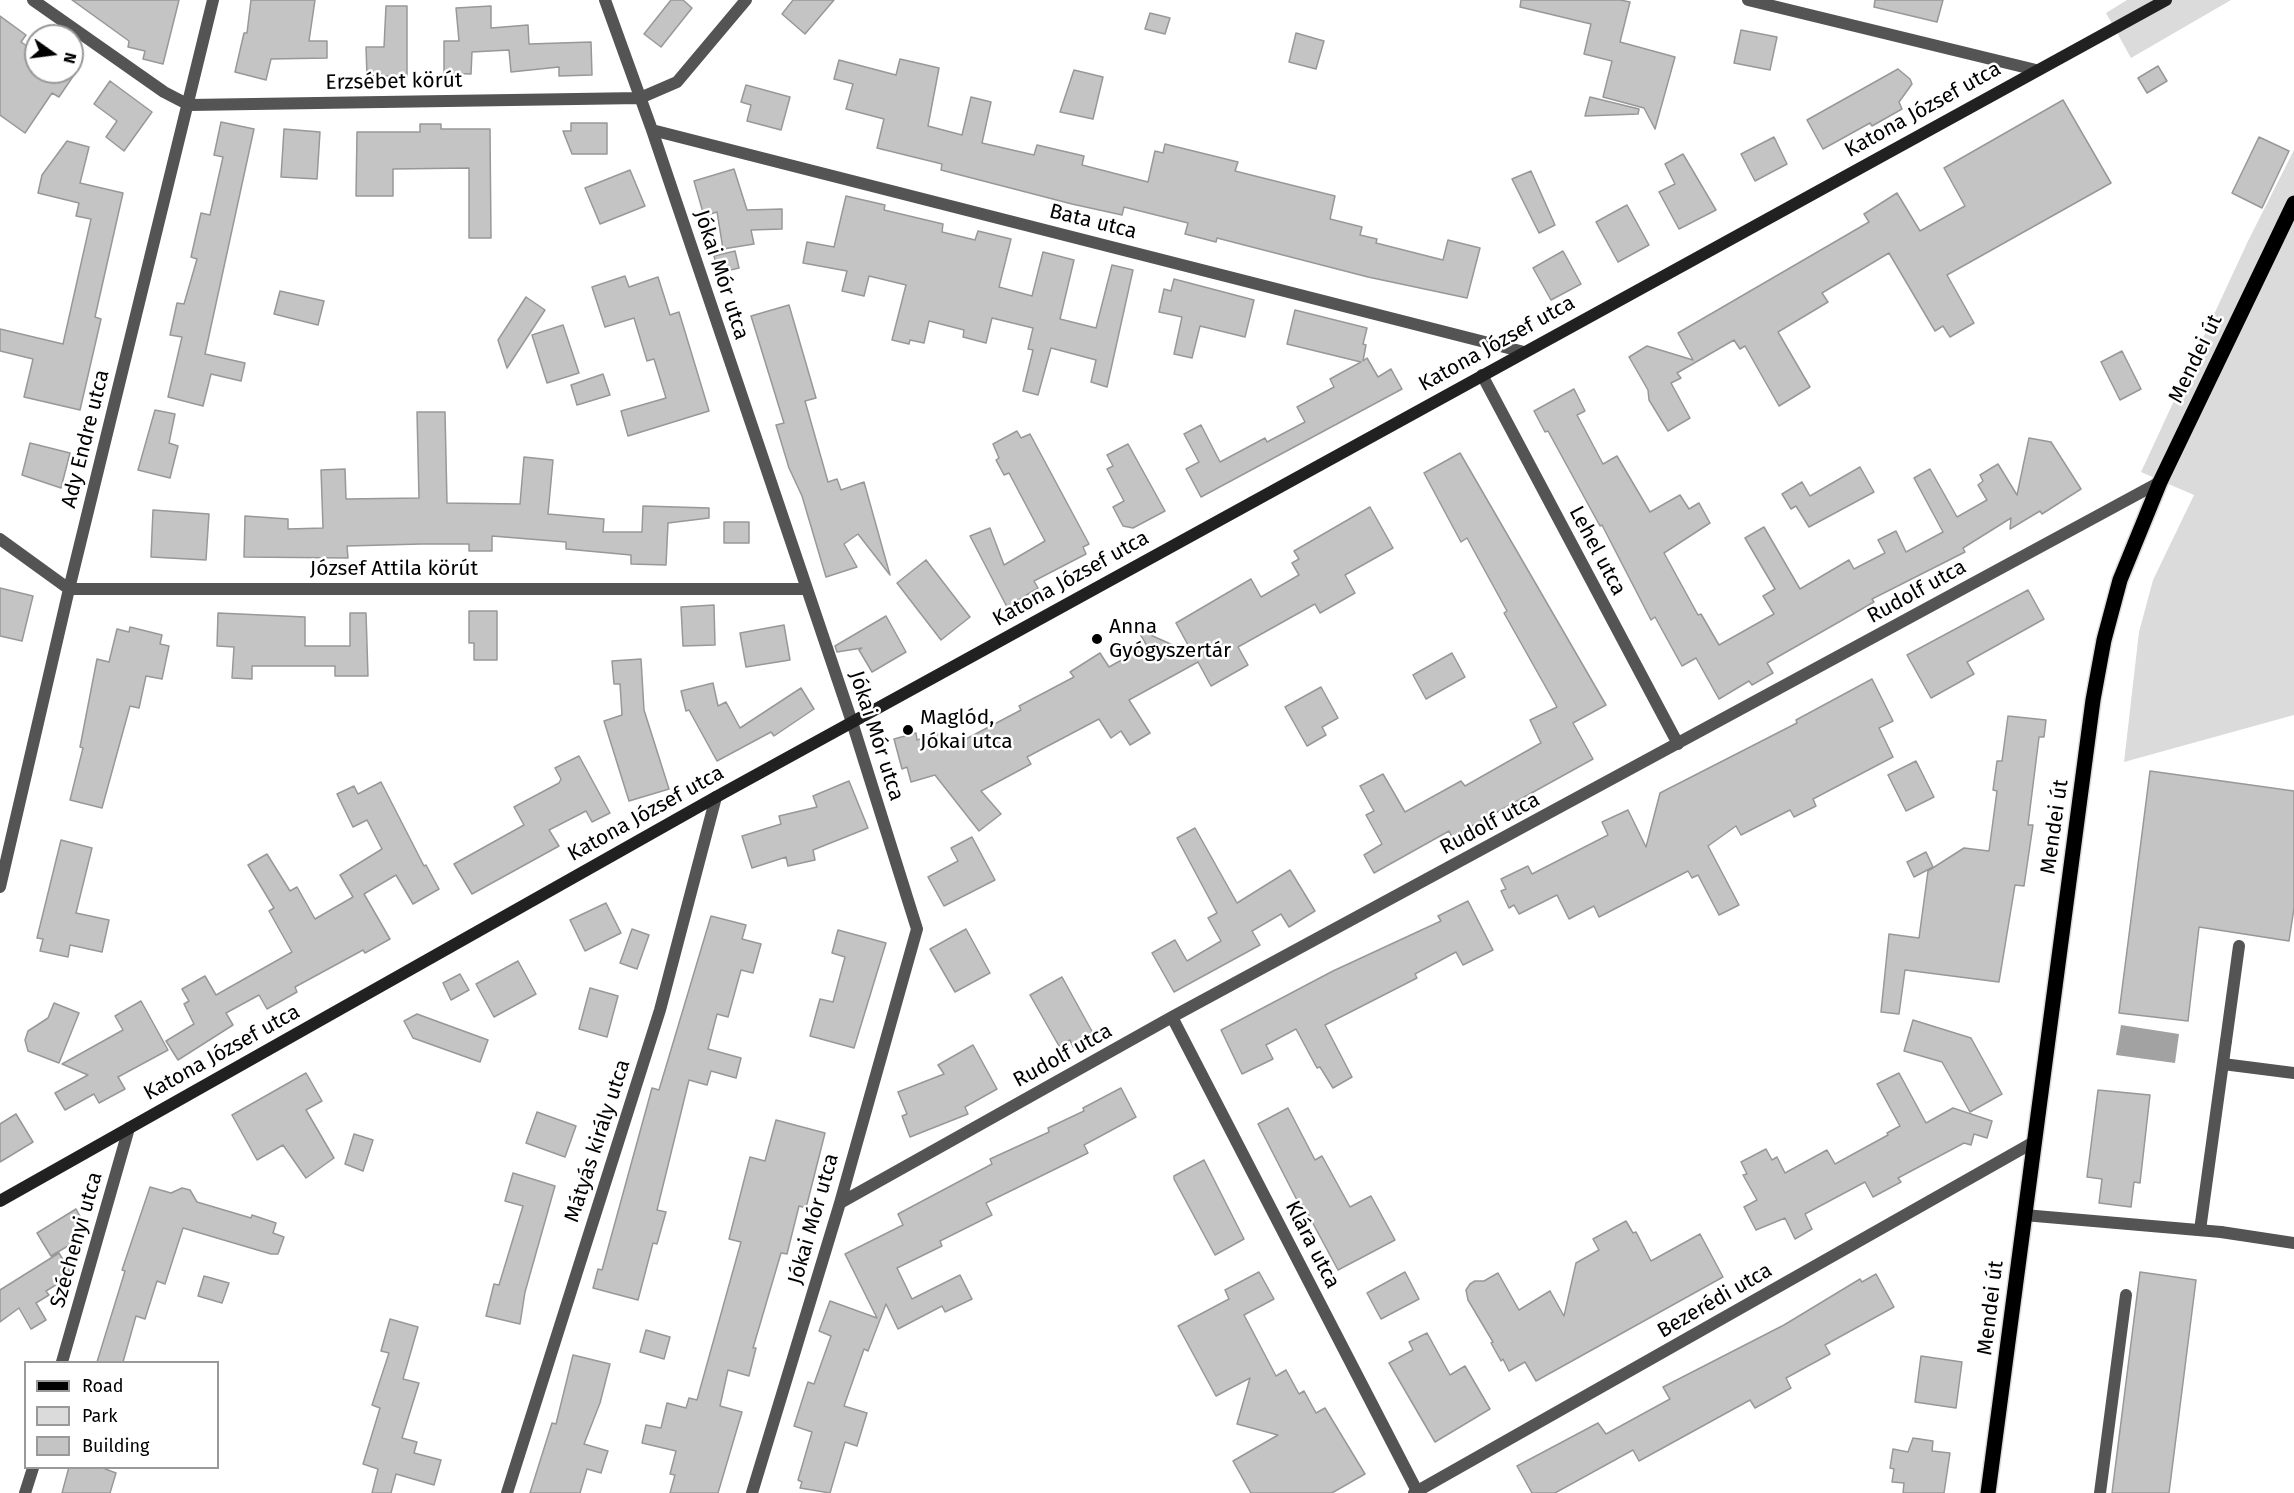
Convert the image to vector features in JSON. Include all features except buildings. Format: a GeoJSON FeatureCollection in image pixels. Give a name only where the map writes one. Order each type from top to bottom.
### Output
{"type":"FeatureCollection","features":[{"type":"Feature","properties":{"kind":"main road","name":"Katona József utca"},"geometry":{"type":"LineString","coordinates":[[0,1201],[716,797],[2166,0]]}},
{"type":"Feature","properties":{"kind":"main road","name":"Mendei út"},"geometry":{"type":"LineString","coordinates":[[1988,1493],[2093,700],[2120,580],[2160,482],[2294,203]]}},
{"type":"Feature","properties":{"kind":"street","name":"Erzsébet körút"},"geometry":{"type":"LineString","coordinates":[[33,0],[164,92],[189,105],[640,98],[676,82],[746,0]]}},
{"type":"Feature","properties":{"kind":"street","name":"Ady Endre utca"},"geometry":{"type":"LineString","coordinates":[[0,887],[69,589],[213,0]]}},
{"type":"Feature","properties":{"kind":"street","name":"Jókai Mór utca"},"geometry":{"type":"LineString","coordinates":[[605,0],[652,130],[805,589],[852,722],[917,929],[840,1203],[752,1493]]}},
{"type":"Feature","properties":{"kind":"street"},"geometry":{"type":"LineString","coordinates":[[1748,0],[2036,70]]}},
{"type":"Feature","properties":{"kind":"street","name":"Bata utca"},"geometry":{"type":"LineString","coordinates":[[652,130],[1524,352]]}},
{"type":"Feature","properties":{"kind":"street","name":"Lehel utca"},"geometry":{"type":"LineString","coordinates":[[1482,375],[1678,744]]}},
{"type":"Feature","properties":{"kind":"street","name":"Rudolf utca"},"geometry":{"type":"LineString","coordinates":[[840,1203],[1172,1017],[2160,482]]}},
{"type":"Feature","properties":{"kind":"street"},"geometry":{"type":"LineString","coordinates":[[0,539],[69,589]]}},
{"type":"Feature","properties":{"kind":"street","name":"József Attila körút"},"geometry":{"type":"LineString","coordinates":[[69,589],[805,589]]}},
{"type":"Feature","properties":{"kind":"street","name":"Mátyás király utca"},"geometry":{"type":"LineString","coordinates":[[507,1493],[660,1010],[716,797]]}},
{"type":"Feature","properties":{"kind":"street"},"geometry":{"type":"LineString","coordinates":[[2200,1230],[2239,946]]}},
{"type":"Feature","properties":{"kind":"street","name":"Klára utca"},"geometry":{"type":"LineString","coordinates":[[1172,1017],[1415,1492]]}},
{"type":"Feature","properties":{"kind":"street"},"geometry":{"type":"LineString","coordinates":[[2223,1064],[2294,1073]]}},
{"type":"Feature","properties":{"kind":"street","name":"Széchenyi utca"},"geometry":{"type":"LineString","coordinates":[[62,1361],[129,1128]]}},
{"type":"Feature","properties":{"kind":"street","name":"Bezerédi utca"},"geometry":{"type":"LineString","coordinates":[[1415,1492],[2034,1142]]}},
{"type":"Feature","properties":{"kind":"street"},"geometry":{"type":"LineString","coordinates":[[2024,1215],[2221,1232],[2294,1243]]}},
{"type":"Feature","properties":{"kind":"street"},"geometry":{"type":"LineString","coordinates":[[2100,1493],[2126,1295]]}},
{"type":"Feature","properties":{"kind":"street"},"geometry":{"type":"LineString","coordinates":[[25,1493],[32,1469]]}},
{"type":"Feature","properties":{"kind":"green space"},"geometry":{"type":"Polygon","coordinates":[[[2127,0],[2231,0],[2131,58],[2106,13],[2127,0]]]}},
{"type":"Feature","properties":{"kind":"green space"},"geometry":{"type":"Polygon","coordinates":[[[2294,150],[2294,715],[2124,762],[2139,632],[2153,580],[2194,495],[2141,472],[2248,241],[2294,150]]]}},
{"type":"Feature","properties":{"kind":"shaded area"},"geometry":{"type":"Polygon","coordinates":[[[2121,1025],[2179,1034],[2175,1063],[2116,1055],[2121,1025]]]}},
{"type":"Feature","properties":{"kind":"place","name":"Anna Gyógyszertár"},"geometry":{"type":"Point","coordinates":[1097,639]}},
{"type":"Feature","properties":{"kind":"place","name":"Maglód, Jókai utca"},"geometry":{"type":"Point","coordinates":[908,730]}}]}
